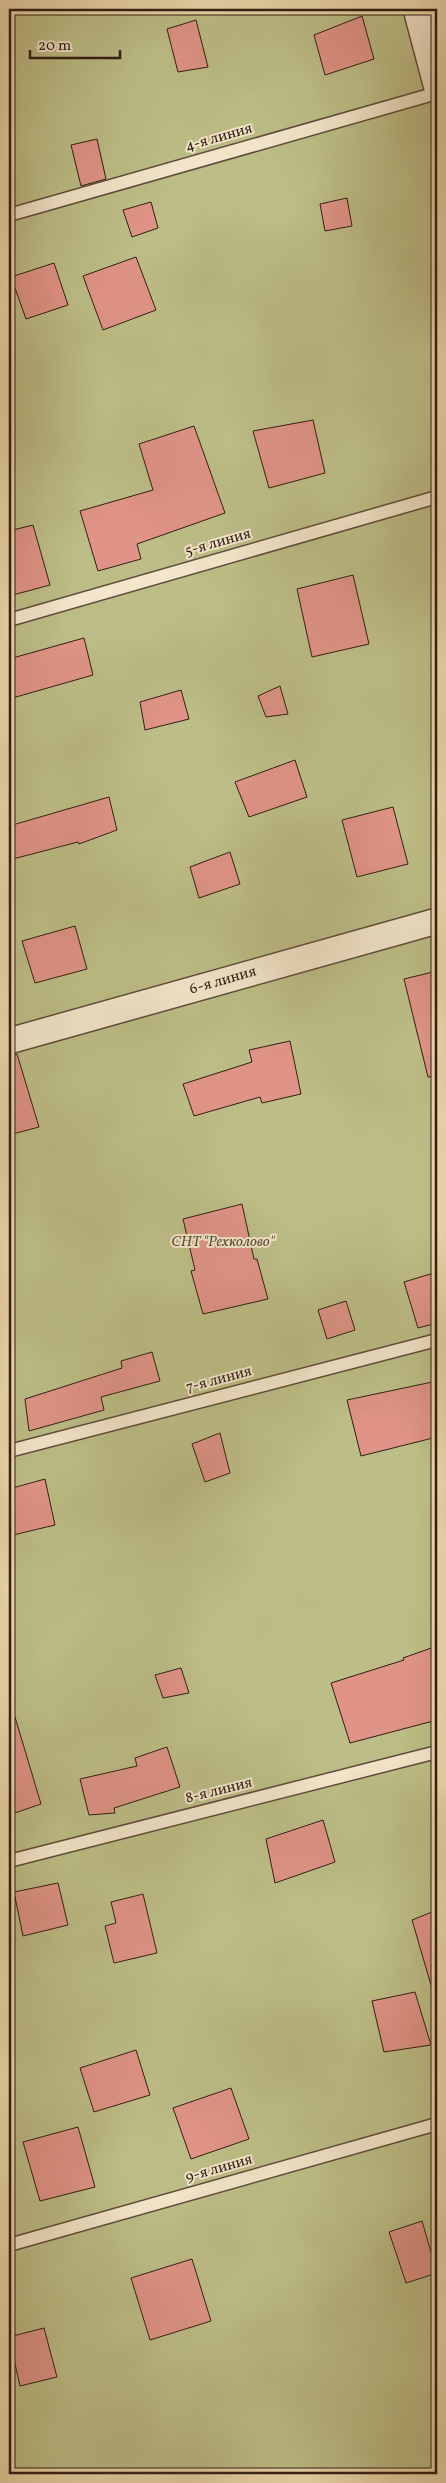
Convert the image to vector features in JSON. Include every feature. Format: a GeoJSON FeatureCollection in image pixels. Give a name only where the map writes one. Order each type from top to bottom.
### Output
{"type":"FeatureCollection","features":[{"type":"Feature","properties":{"kind":"street"},"geometry":{"type":"LineString","coordinates":[[416,9],[437,88]]}},
{"type":"Feature","properties":{"kind":"street","name":"6-я линия"},"geometry":{"type":"LineString","coordinates":[[9,1041],[437,921]]}},
{"type":"Feature","properties":{"kind":"lane","name":"4-я линия"},"geometry":{"type":"LineString","coordinates":[[9,215],[437,93]]}},
{"type":"Feature","properties":{"kind":"lane","name":"5-я линия"},"geometry":{"type":"LineString","coordinates":[[9,620],[437,497]]}},
{"type":"Feature","properties":{"kind":"lane","name":"7-я линия"},"geometry":{"type":"LineString","coordinates":[[9,1451],[437,1340]]}},
{"type":"Feature","properties":{"kind":"lane","name":"8-я линия"},"geometry":{"type":"LineString","coordinates":[[9,1861],[437,1752]]}},
{"type":"Feature","properties":{"kind":"lane","name":"9-я линия"},"geometry":{"type":"LineString","coordinates":[[9,2245],[437,2124]]}},
{"type":"Feature","properties":{"kind":"green space","name":"СНТ \"Рехколово\""},"geometry":{"type":"Polygon","coordinates":[[[9,9],[437,9],[437,2474],[9,2474],[9,9]]]}},
{"type":"Feature","properties":{"kind":"building"},"geometry":{"type":"Polygon","coordinates":[[[362,16],[374,59],[325,75],[314,35],[362,16]]]}},
{"type":"Feature","properties":{"kind":"building"},"geometry":{"type":"Polygon","coordinates":[[[196,20],[208,67],[178,72],[167,29],[196,20]]]}},
{"type":"Feature","properties":{"kind":"building"},"geometry":{"type":"Polygon","coordinates":[[[97,139],[106,179],[81,186],[71,145],[97,139]]]}},
{"type":"Feature","properties":{"kind":"building"},"geometry":{"type":"Polygon","coordinates":[[[347,198],[352,226],[325,231],[320,204],[347,198]]]}},
{"type":"Feature","properties":{"kind":"building"},"geometry":{"type":"Polygon","coordinates":[[[151,202],[158,228],[132,237],[123,210],[151,202]]]}},
{"type":"Feature","properties":{"kind":"building"},"geometry":{"type":"Polygon","coordinates":[[[136,257],[156,310],[103,330],[83,276],[136,257]]]}},
{"type":"Feature","properties":{"kind":"building"},"geometry":{"type":"Polygon","coordinates":[[[54,263],[68,305],[26,319],[11,277],[54,263]]]}},
{"type":"Feature","properties":{"kind":"building"},"geometry":{"type":"Polygon","coordinates":[[[313,420],[325,473],[269,488],[253,431],[313,420]]]}},
{"type":"Feature","properties":{"kind":"building"},"geometry":{"type":"Polygon","coordinates":[[[194,426],[225,513],[137,544],[141,559],[98,571],[80,511],[153,490],[139,444],[194,426]]]}},
{"type":"Feature","properties":{"kind":"building"},"geometry":{"type":"Polygon","coordinates":[[[33,525],[50,585],[9,596],[9,531],[33,525]]]}},
{"type":"Feature","properties":{"kind":"building"},"geometry":{"type":"Polygon","coordinates":[[[353,575],[369,644],[312,657],[297,589],[353,575]]]}},
{"type":"Feature","properties":{"kind":"building"},"geometry":{"type":"Polygon","coordinates":[[[84,638],[93,675],[9,699],[9,659],[84,638]]]}},
{"type":"Feature","properties":{"kind":"building"},"geometry":{"type":"Polygon","coordinates":[[[280,686],[288,714],[266,717],[258,696],[280,686]]]}},
{"type":"Feature","properties":{"kind":"building"},"geometry":{"type":"Polygon","coordinates":[[[181,690],[189,719],[145,730],[140,702],[181,690]]]}},
{"type":"Feature","properties":{"kind":"building"},"geometry":{"type":"Polygon","coordinates":[[[295,760],[307,797],[249,817],[235,782],[295,760]]]}},
{"type":"Feature","properties":{"kind":"building"},"geometry":{"type":"Polygon","coordinates":[[[109,797],[117,830],[79,844],[78,842],[9,860],[9,826],[109,797]]]}},
{"type":"Feature","properties":{"kind":"building"},"geometry":{"type":"Polygon","coordinates":[[[393,807],[408,864],[357,877],[342,820],[393,807]]]}},
{"type":"Feature","properties":{"kind":"building"},"geometry":{"type":"Polygon","coordinates":[[[230,852],[240,884],[199,898],[190,867],[230,852]]]}},
{"type":"Feature","properties":{"kind":"building"},"geometry":{"type":"Polygon","coordinates":[[[75,926],[87,969],[35,983],[22,941],[75,926]]]}},
{"type":"Feature","properties":{"kind":"building"},"geometry":{"type":"Polygon","coordinates":[[[437,971],[437,1076],[428,1077],[404,979],[437,971]]]}},
{"type":"Feature","properties":{"kind":"building"},"geometry":{"type":"Polygon","coordinates":[[[290,1041],[301,1094],[262,1103],[260,1097],[194,1116],[183,1084],[252,1062],[249,1050],[290,1041]]]}},
{"type":"Feature","properties":{"kind":"building"},"geometry":{"type":"Polygon","coordinates":[[[17,1054],[39,1127],[9,1135],[9,1055],[17,1054]]]}},
{"type":"Feature","properties":{"kind":"building"},"geometry":{"type":"Polygon","coordinates":[[[242,1204],[254,1259],[257,1259],[268,1299],[203,1314],[191,1271],[195,1270],[183,1219],[242,1204]]]}},
{"type":"Feature","properties":{"kind":"building"},"geometry":{"type":"Polygon","coordinates":[[[437,1272],[437,1323],[418,1328],[404,1282],[437,1272]]]}},
{"type":"Feature","properties":{"kind":"building"},"geometry":{"type":"Polygon","coordinates":[[[346,1301],[355,1330],[327,1339],[318,1310],[346,1301]]]}},
{"type":"Feature","properties":{"kind":"building"},"geometry":{"type":"Polygon","coordinates":[[[152,1352],[160,1381],[101,1397],[104,1410],[29,1431],[25,1399],[122,1368],[121,1361],[152,1352]]]}},
{"type":"Feature","properties":{"kind":"building"},"geometry":{"type":"Polygon","coordinates":[[[437,1381],[437,1437],[361,1456],[347,1400],[437,1381]]]}},
{"type":"Feature","properties":{"kind":"building"},"geometry":{"type":"Polygon","coordinates":[[[220,1433],[230,1473],[205,1482],[192,1444],[220,1433]]]}},
{"type":"Feature","properties":{"kind":"building"},"geometry":{"type":"Polygon","coordinates":[[[45,1479],[55,1525],[9,1536],[9,1489],[45,1479]]]}},
{"type":"Feature","properties":{"kind":"building"},"geometry":{"type":"Polygon","coordinates":[[[437,1646],[437,1720],[350,1743],[331,1683],[404,1660],[403,1658],[437,1646]]]}},
{"type":"Feature","properties":{"kind":"building"},"geometry":{"type":"Polygon","coordinates":[[[181,1668],[189,1693],[163,1698],[155,1675],[181,1668]]]}},
{"type":"Feature","properties":{"kind":"building"},"geometry":{"type":"Polygon","coordinates":[[[15,1717],[41,1804],[9,1815],[9,1718],[15,1717]]]}},
{"type":"Feature","properties":{"kind":"building"},"geometry":{"type":"Polygon","coordinates":[[[167,1747],[180,1787],[114,1808],[115,1813],[89,1815],[80,1779],[137,1766],[135,1758],[167,1747]]]}},
{"type":"Feature","properties":{"kind":"building"},"geometry":{"type":"Polygon","coordinates":[[[323,1820],[335,1862],[275,1883],[266,1839],[323,1820]]]}},
{"type":"Feature","properties":{"kind":"building"},"geometry":{"type":"Polygon","coordinates":[[[58,1883],[68,1925],[23,1936],[14,1892],[58,1883]]]}},
{"type":"Feature","properties":{"kind":"building"},"geometry":{"type":"Polygon","coordinates":[[[143,1894],[157,1953],[114,1963],[105,1926],[116,1923],[111,1902],[143,1894]]]}},
{"type":"Feature","properties":{"kind":"building"},"geometry":{"type":"Polygon","coordinates":[[[437,1910],[437,1984],[431,1985],[412,1920],[437,1910]]]}},
{"type":"Feature","properties":{"kind":"building"},"geometry":{"type":"Polygon","coordinates":[[[415,1992],[431,2045],[384,2052],[372,2001],[415,1992]]]}},
{"type":"Feature","properties":{"kind":"building"},"geometry":{"type":"Polygon","coordinates":[[[136,2050],[150,2095],[94,2112],[80,2068],[136,2050]]]}},
{"type":"Feature","properties":{"kind":"building"},"geometry":{"type":"Polygon","coordinates":[[[231,2088],[249,2139],[191,2159],[173,2108],[231,2088]]]}},
{"type":"Feature","properties":{"kind":"building"},"geometry":{"type":"Polygon","coordinates":[[[78,2127],[95,2187],[40,2201],[23,2142],[78,2127]]]}},
{"type":"Feature","properties":{"kind":"building"},"geometry":{"type":"Polygon","coordinates":[[[422,2221],[437,2273],[406,2283],[389,2232],[422,2221]]]}},
{"type":"Feature","properties":{"kind":"building"},"geometry":{"type":"Polygon","coordinates":[[[192,2259],[211,2321],[150,2340],[131,2278],[192,2259]]]}},
{"type":"Feature","properties":{"kind":"building"},"geometry":{"type":"Polygon","coordinates":[[[44,2328],[57,2377],[20,2386],[9,2337],[44,2328]]]}}]}
